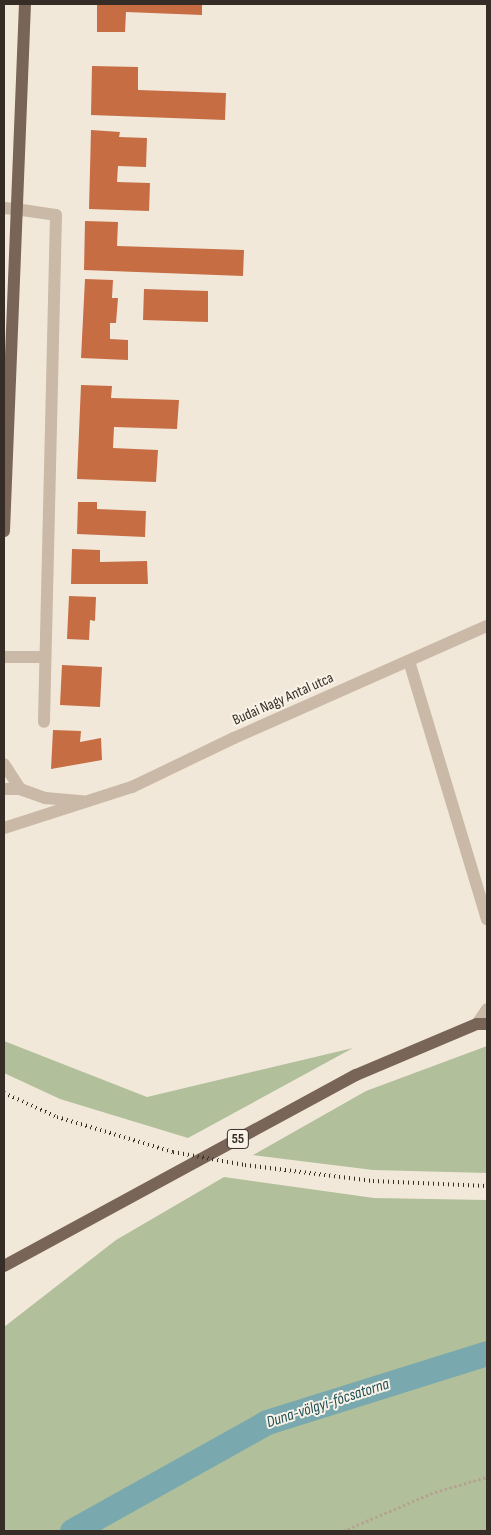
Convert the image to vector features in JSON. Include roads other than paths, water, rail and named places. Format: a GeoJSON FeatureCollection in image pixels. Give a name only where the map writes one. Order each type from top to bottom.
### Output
{"type":"FeatureCollection","features":[{"type":"Feature","properties":{"kind":"main road"},"geometry":{"type":"LineString","coordinates":[[4,531],[9,209],[25,4]]}},
{"type":"Feature","properties":{"kind":"main road","name":"55"},"geometry":{"type":"LineString","coordinates":[[4,1266],[356,1075],[482,1024]]}},
{"type":"Feature","properties":{"kind":"street"},"geometry":{"type":"LineString","coordinates":[[9,209],[56,215],[44,657],[44,722]]}},
{"type":"Feature","properties":{"kind":"street","name":"Budai Nagy Antal utca"},"geometry":{"type":"LineString","coordinates":[[4,828],[132,787],[487,626]]}},
{"type":"Feature","properties":{"kind":"street"},"geometry":{"type":"LineString","coordinates":[[4,657],[44,657]]}},
{"type":"Feature","properties":{"kind":"street"},"geometry":{"type":"LineString","coordinates":[[409,662],[487,919]]}},
{"type":"Feature","properties":{"kind":"street"},"geometry":{"type":"LineString","coordinates":[[4,764],[20,789]]}},
{"type":"Feature","properties":{"kind":"street","name":"Budai Nagy Antal utca"},"geometry":{"type":"LineString","coordinates":[[4,789],[20,789],[45,798],[91,801]]}},
{"type":"Feature","properties":{"kind":"street"},"geometry":{"type":"LineString","coordinates":[[482,1024],[487,1010]]}},
{"type":"Feature","properties":{"kind":"waterway","name":"Duna-völgyi-főcsatorna"},"geometry":{"type":"LineString","coordinates":[[72,1531],[267,1422],[487,1353]]}},
{"type":"Feature","properties":{"kind":"railway"},"geometry":{"type":"LineString","coordinates":[[4,1093],[57,1117],[173,1152],[245,1165],[373,1181],[487,1186]]}}]}
